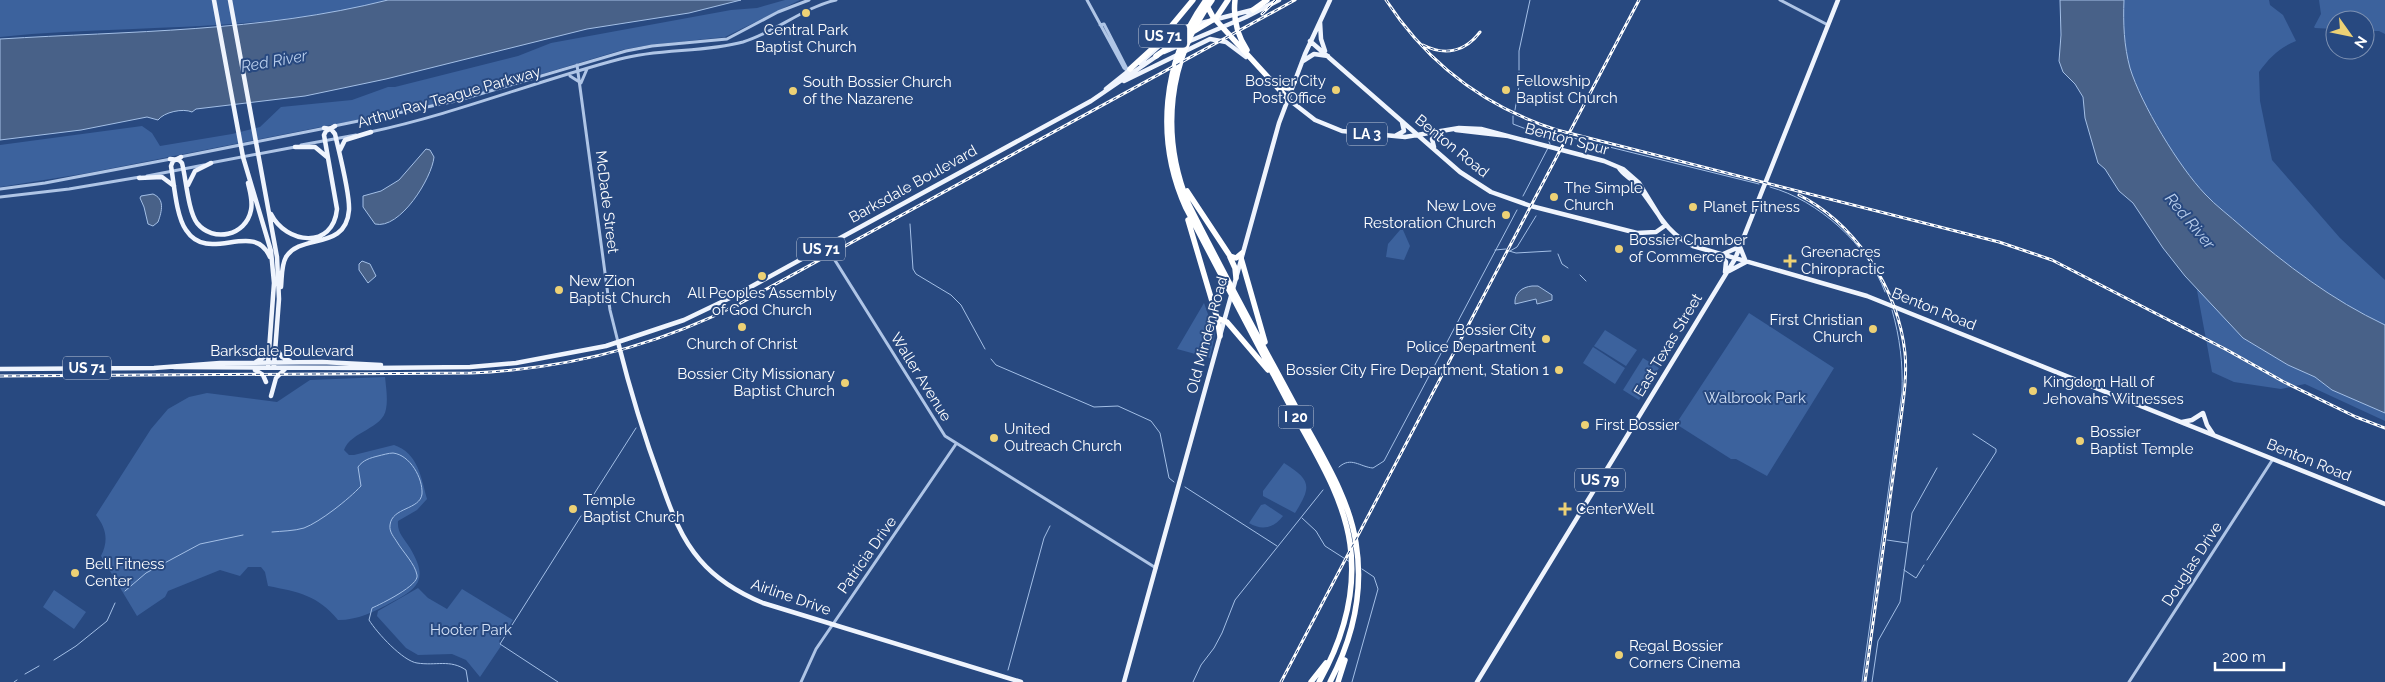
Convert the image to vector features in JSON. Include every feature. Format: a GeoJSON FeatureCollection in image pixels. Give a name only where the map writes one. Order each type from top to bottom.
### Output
{"type":"FeatureCollection","features":[{"type":"Feature","properties":{"kind":"highway","name":"US 71"},"geometry":{"type":"LineString","coordinates":[[1129,71],[1153,48],[1193,0]]}},
{"type":"Feature","properties":{"kind":"highway"},"geometry":{"type":"LineString","coordinates":[[1205,0],[1213,17],[1288,99]]}},
{"type":"Feature","properties":{"kind":"highway","name":"I 20"},"geometry":{"type":"LineString","coordinates":[[1205,0],[1182,43],[1171,90],[1167,140],[1178,192],[1226,279]]}},
{"type":"Feature","properties":{"kind":"highway","name":"I 20"},"geometry":{"type":"LineString","coordinates":[[1212,0],[1190,36],[1171,90],[1171,130],[1176,165],[1188,203],[1277,380],[1332,484],[1348,532],[1351,577],[1349,604],[1337,647],[1320,682]]}},
{"type":"Feature","properties":{"kind":"highway","name":"US 71"},"geometry":{"type":"LineString","coordinates":[[1156,56],[1211,22],[1228,0]]}},
{"type":"Feature","properties":{"kind":"highway"},"geometry":{"type":"LineString","coordinates":[[1253,10],[1267,0]]}},
{"type":"Feature","properties":{"kind":"highway"},"geometry":{"type":"LineString","coordinates":[[1235,3],[1238,34],[1244,46],[1256,63],[1280,87],[1288,99]]}},
{"type":"Feature","properties":{"kind":"highway"},"geometry":{"type":"LineString","coordinates":[[1280,87],[1288,88],[1294,82]]}},
{"type":"Feature","properties":{"kind":"highway"},"geometry":{"type":"LineString","coordinates":[[1176,165],[1192,201],[1230,256],[1236,275],[1246,276]]}},
{"type":"Feature","properties":{"kind":"highway"},"geometry":{"type":"LineString","coordinates":[[1178,192],[1196,241],[1217,317],[1220,336]]}},
{"type":"Feature","properties":{"kind":"highway"},"geometry":{"type":"LineString","coordinates":[[1230,256],[1236,258],[1242,255],[1246,276],[1270,358]]}},
{"type":"Feature","properties":{"kind":"highway","name":"I 20"},"geometry":{"type":"LineString","coordinates":[[1238,303],[1270,358],[1334,479],[1352,525],[1358,552],[1359,583],[1353,626],[1344,654],[1330,682]]}},
{"type":"Feature","properties":{"kind":"highway"},"geometry":{"type":"LineString","coordinates":[[1217,317],[1233,329],[1277,380]]}},
{"type":"Feature","properties":{"kind":"highway"},"geometry":{"type":"LineString","coordinates":[[1220,336],[1226,328],[1233,329]]}},
{"type":"Feature","properties":{"kind":"highway"},"geometry":{"type":"LineString","coordinates":[[1338,682],[1353,626]]}},
{"type":"Feature","properties":{"kind":"highway"},"geometry":{"type":"LineString","coordinates":[[1311,682],[1337,647]]}},
{"type":"Feature","properties":{"kind":"main road"},"geometry":{"type":"LineString","coordinates":[[214,0],[243,157],[253,197],[269,240],[273,266],[269,346],[271,365]]}},
{"type":"Feature","properties":{"kind":"main road"},"geometry":{"type":"LineString","coordinates":[[230,0],[276,257],[278,304]]}},
{"type":"Feature","properties":{"kind":"main road","name":"Barksdale Boulevard"},"geometry":{"type":"LineString","coordinates":[[1100,95],[1145,59],[1178,29],[1253,10],[1272,0]]}},
{"type":"Feature","properties":{"kind":"main road","name":"Barksdale Boulevard"},"geometry":{"type":"LineString","coordinates":[[0,369],[220,366],[255,363],[287,368],[470,366],[516,363],[580,353],[670,325],[707,310],[1100,95],[1112,88],[1129,71],[1156,56],[1246,18],[1279,0]]}},
{"type":"Feature","properties":{"kind":"main road","name":"Old Minden Road"},"geometry":{"type":"LineString","coordinates":[[1124,682],[1236,275],[1288,99],[1301,62],[1330,0]]}},
{"type":"Feature","properties":{"kind":"main road","name":"East Texas Street"},"geometry":{"type":"LineString","coordinates":[[1477,682],[1735,259],[1838,0]]}},
{"type":"Feature","properties":{"kind":"main road"},"geometry":{"type":"LineString","coordinates":[[1320,19],[1321,43],[1329,56]]}},
{"type":"Feature","properties":{"kind":"main road"},"geometry":{"type":"LineString","coordinates":[[1112,88],[1205,40],[1219,39],[1256,63]]}},
{"type":"Feature","properties":{"kind":"main road","name":"Benton Road"},"geometry":{"type":"LineString","coordinates":[[1310,41],[1468,179],[1504,198],[1637,233],[1656,232],[1665,224],[1685,242],[1721,256],[1868,296],[2385,504]]}},
{"type":"Feature","properties":{"kind":"main road"},"geometry":{"type":"LineString","coordinates":[[1301,62],[1314,54],[1329,56]]}},
{"type":"Feature","properties":{"kind":"main road","name":"Benton Spur"},"geometry":{"type":"LineString","coordinates":[[1288,99],[1310,117],[1333,129],[1392,137],[1419,136],[1456,130],[1498,134],[1595,158],[1628,172],[1639,183],[1665,224]]}},
{"type":"Feature","properties":{"kind":"main road"},"geometry":{"type":"LineString","coordinates":[[1392,137],[1404,131],[1401,120]]}},
{"type":"Feature","properties":{"kind":"main road"},"geometry":{"type":"LineString","coordinates":[[266,200],[274,220],[284,232],[303,238],[322,235],[333,223],[337,210],[324,141],[324,133],[327,129],[335,126]]}},
{"type":"Feature","properties":{"kind":"main road"},"geometry":{"type":"LineString","coordinates":[[271,365],[283,265],[291,251],[302,245],[330,238],[345,222],[348,202],[340,154],[335,132],[327,129]]}},
{"type":"Feature","properties":{"kind":"main road"},"geometry":{"type":"LineString","coordinates":[[340,154],[341,144],[345,140],[371,132]]}},
{"type":"Feature","properties":{"kind":"main road"},"geometry":{"type":"LineString","coordinates":[[1436,151],[1432,139],[1440,132]]}},
{"type":"Feature","properties":{"kind":"main road"},"geometry":{"type":"LineString","coordinates":[[295,147],[317,147],[328,157]]}},
{"type":"Feature","properties":{"kind":"main road"},"geometry":{"type":"LineString","coordinates":[[173,159],[181,157]]}},
{"type":"Feature","properties":{"kind":"main road"},"geometry":{"type":"LineString","coordinates":[[173,159],[182,162],[195,220],[207,232],[217,236],[232,233],[243,226],[251,212],[253,197]]}},
{"type":"Feature","properties":{"kind":"main road"},"geometry":{"type":"LineString","coordinates":[[173,159],[171,164],[182,224],[193,238],[215,246],[243,240],[254,242],[268,251],[273,266]]}},
{"type":"Feature","properties":{"kind":"main road"},"geometry":{"type":"LineString","coordinates":[[189,194],[188,182],[192,174],[211,163]]}},
{"type":"Feature","properties":{"kind":"main road"},"geometry":{"type":"LineString","coordinates":[[138,178],[164,177],[176,189]]}},
{"type":"Feature","properties":{"kind":"main road"},"geometry":{"type":"LineString","coordinates":[[1740,246],[1746,262],[1733,267],[1723,278],[1727,264],[1721,256],[1740,246]]}},
{"type":"Feature","properties":{"kind":"main road","name":"Airline Drive"},"geometry":{"type":"LineString","coordinates":[[618,342],[641,430],[674,520],[694,553],[716,576],[744,595],[769,605],[1021,682]]}},
{"type":"Feature","properties":{"kind":"main road"},"geometry":{"type":"LineString","coordinates":[[275,344],[282,357],[296,362]]}},
{"type":"Feature","properties":{"kind":"main road"},"geometry":{"type":"LineString","coordinates":[[255,363],[264,356],[269,346]]}},
{"type":"Feature","properties":{"kind":"main road","name":"Barksdale Boulevard"},"geometry":{"type":"LineString","coordinates":[[220,366],[251,368],[296,362],[322,362],[390,367]]}},
{"type":"Feature","properties":{"kind":"main road"},"geometry":{"type":"LineString","coordinates":[[322,362],[322,368]]}},
{"type":"Feature","properties":{"kind":"main road"},"geometry":{"type":"LineString","coordinates":[[251,368],[261,372],[266,382]]}},
{"type":"Feature","properties":{"kind":"main road"},"geometry":{"type":"LineString","coordinates":[[270,396],[276,378],[287,368]]}},
{"type":"Feature","properties":{"kind":"main road"},"geometry":{"type":"LineString","coordinates":[[2181,422],[2192,420],[2203,413],[2206,425],[2214,435]]}},
{"type":"Feature","properties":{"kind":"street","name":"Arthur Ray Teague Parkway"},"geometry":{"type":"LineString","coordinates":[[335,126],[456,101],[640,48],[729,38],[782,10],[809,0]]}},
{"type":"Feature","properties":{"kind":"street","name":"Arthur Ray Teague Parkway"},"geometry":{"type":"LineString","coordinates":[[0,197],[69,190],[138,178],[371,132],[644,54],[738,43],[767,33],[815,6],[836,0]]}},
{"type":"Feature","properties":{"kind":"street"},"geometry":{"type":"LineString","coordinates":[[1087,0],[1102,24],[1124,68],[1129,71]]}},
{"type":"Feature","properties":{"kind":"street"},"geometry":{"type":"LineString","coordinates":[[1780,0],[1828,25]]}},
{"type":"Feature","properties":{"kind":"street","name":"McDade Street"},"geometry":{"type":"LineString","coordinates":[[577,65],[581,82],[610,310],[618,342]]}},
{"type":"Feature","properties":{"kind":"street"},"geometry":{"type":"LineString","coordinates":[[567,75],[575,77],[581,82],[588,69]]}},
{"type":"Feature","properties":{"kind":"street"},"geometry":{"type":"LineString","coordinates":[[181,157],[327,129]]}},
{"type":"Feature","properties":{"kind":"street"},"geometry":{"type":"LineString","coordinates":[[0,189],[45,183],[173,159]]}},
{"type":"Feature","properties":{"kind":"street","name":"Waller Avenue"},"geometry":{"type":"LineString","coordinates":[[826,246],[940,429],[956,444],[1156,568]]}},
{"type":"Feature","properties":{"kind":"street","name":"Patricia Drive"},"geometry":{"type":"LineString","coordinates":[[801,682],[811,657],[956,444]]}},
{"type":"Feature","properties":{"kind":"street","name":"Douglas Drive"},"geometry":{"type":"LineString","coordinates":[[2129,682],[2273,459]]}},
{"type":"Feature","properties":{"kind":"green space"},"geometry":{"type":"Polygon","coordinates":[[[0,0],[387,0],[339,11],[243,23],[0,37],[0,0]]]}},
{"type":"Feature","properties":{"kind":"green space"},"geometry":{"type":"Polygon","coordinates":[[[785,0],[800,0],[725,37],[649,45],[622,50],[452,101],[88,173],[0,187],[0,145],[142,126],[152,133],[160,146],[232,134],[260,127],[281,107],[352,100],[388,87],[395,87],[518,56],[551,43],[731,10],[757,8],[785,0]]]}},
{"type":"Feature","properties":{"kind":"green space"},"geometry":{"type":"Polygon","coordinates":[[[2124,0],[2269,0],[2270,5],[2283,15],[2296,41],[2275,54],[2259,72],[2260,101],[2272,160],[2340,238],[2385,280],[2385,325],[2328,293],[2293,268],[2218,207],[2195,182],[2162,134],[2135,83],[2125,43],[2124,0]]]}},
{"type":"Feature","properties":{"kind":"green space"},"geometry":{"type":"Polygon","coordinates":[[[2319,0],[2385,0],[2385,34],[2375,31],[2375,10],[2325,10],[2325,28],[2315,28],[2321,14],[2319,0]]]}},
{"type":"Feature","properties":{"kind":"green space"},"geometry":{"type":"Polygon","coordinates":[[[1400,230],[1403,230],[1410,246],[1404,260],[1386,257],[1388,244],[1400,230]]]}},
{"type":"Feature","properties":{"kind":"green space"},"geometry":{"type":"Polygon","coordinates":[[[2196,285],[2243,338],[2288,365],[2315,377],[2332,390],[2385,413],[2385,421],[2305,384],[2281,389],[2234,382],[2212,372],[2196,285]]]}},
{"type":"Feature","properties":{"kind":"green space"},"geometry":{"type":"Polygon","coordinates":[[[1204,303],[1215,334],[1210,358],[1177,349],[1204,303]]]}},
{"type":"Feature","properties":{"kind":"green space","name":"Walbrook Park"},"geometry":{"type":"Polygon","coordinates":[[[1749,313],[1834,368],[1767,476],[1736,459],[1731,459],[1676,424],[1749,313]]]}},
{"type":"Feature","properties":{"kind":"green space"},"geometry":{"type":"Polygon","coordinates":[[[1605,330],[1637,350],[1626,366],[1594,346],[1605,330]]]}},
{"type":"Feature","properties":{"kind":"green space"},"geometry":{"type":"Polygon","coordinates":[[[1593,347],[1625,368],[1615,384],[1583,363],[1593,347]]]}},
{"type":"Feature","properties":{"kind":"green space"},"geometry":{"type":"Polygon","coordinates":[[[1643,358],[1659,368],[1639,400],[1623,390],[1643,358]]]}},
{"type":"Feature","properties":{"kind":"green space"},"geometry":{"type":"Polygon","coordinates":[[[385,377],[387,401],[384,416],[373,426],[353,438],[344,450],[349,455],[354,455],[394,445],[408,454],[417,467],[427,499],[417,510],[398,521],[400,532],[416,558],[419,567],[420,575],[415,587],[402,597],[372,612],[352,619],[338,620],[323,605],[307,596],[268,586],[265,572],[261,567],[248,567],[240,576],[220,570],[168,591],[165,597],[137,616],[101,556],[106,539],[104,529],[96,515],[151,429],[168,409],[189,397],[207,393],[277,402],[310,380],[385,377]]]}},
{"type":"Feature","properties":{"kind":"green space"},"geometry":{"type":"Polygon","coordinates":[[[1284,463],[1300,474],[1306,484],[1301,504],[1295,513],[1263,496],[1263,491],[1284,463]]]}},
{"type":"Feature","properties":{"kind":"green space"},"geometry":{"type":"Polygon","coordinates":[[[1265,504],[1283,516],[1272,526],[1268,527],[1259,527],[1249,523],[1261,505],[1265,504]]]}},
{"type":"Feature","properties":{"kind":"green space","name":"Hooter Park"},"geometry":{"type":"Polygon","coordinates":[[[418,588],[428,598],[447,609],[462,589],[513,620],[499,641],[501,646],[480,677],[466,660],[452,654],[418,655],[406,648],[377,616],[378,611],[418,588]]]}},
{"type":"Feature","properties":{"kind":"green space"},"geometry":{"type":"Polygon","coordinates":[[[54,590],[86,612],[74,629],[43,607],[54,590]]]}},
{"type":"Feature","properties":{"kind":"water","name":"Red River"},"geometry":{"type":"Polygon","coordinates":[[[388,0],[741,0],[689,13],[587,29],[386,79],[305,96],[196,109],[192,112],[179,111],[169,113],[158,120],[147,117],[81,130],[0,140],[0,39],[195,29],[340,11],[388,0]]]}},
{"type":"Feature","properties":{"kind":"water","name":"Red River"},"geometry":{"type":"Polygon","coordinates":[[[2060,0],[2124,0],[2125,43],[2135,83],[2162,134],[2195,182],[2218,207],[2293,268],[2328,293],[2385,325],[2385,413],[2332,390],[2315,377],[2288,365],[2243,338],[2185,276],[2163,248],[2133,203],[2119,191],[2105,169],[2098,163],[2085,118],[2083,97],[2075,84],[2063,72],[2059,61],[2061,35],[2060,0]]]}},
{"type":"Feature","properties":{"kind":"water"},"geometry":{"type":"Polygon","coordinates":[[[426,149],[430,150],[434,157],[432,166],[413,201],[394,219],[385,224],[375,224],[363,207],[363,196],[381,191],[399,180],[426,149]]]}},
{"type":"Feature","properties":{"kind":"water"},"geometry":{"type":"Polygon","coordinates":[[[153,194],[157,196],[162,206],[158,222],[153,226],[148,224],[140,198],[141,196],[153,194]]]}},
{"type":"Feature","properties":{"kind":"water"},"geometry":{"type":"Polygon","coordinates":[[[362,261],[370,264],[376,276],[368,283],[359,270],[359,264],[362,261]]]}},
{"type":"Feature","properties":{"kind":"water"},"geometry":{"type":"Polygon","coordinates":[[[1532,286],[1538,286],[1552,295],[1552,300],[1537,304],[1536,299],[1515,304],[1519,291],[1532,286]]]}},
{"type":"Feature","properties":{"kind":"waterway"},"geometry":{"type":"LineString","coordinates":[[1519,70],[1519,51],[1530,0]]}},
{"type":"Feature","properties":{"kind":"waterway"},"geometry":{"type":"LineString","coordinates":[[1515,110],[1519,73]]}},
{"type":"Feature","properties":{"kind":"waterway"},"geometry":{"type":"LineString","coordinates":[[1513,116],[1513,124],[1547,137],[1550,144]]}},
{"type":"Feature","properties":{"kind":"waterway"},"geometry":{"type":"LineString","coordinates":[[1573,138],[1759,184]]}},
{"type":"Feature","properties":{"kind":"waterway"},"geometry":{"type":"LineString","coordinates":[[1550,139],[1561,141]]}},
{"type":"Feature","properties":{"kind":"waterway"},"geometry":{"type":"LineString","coordinates":[[1523,196],[1548,148]]}},
{"type":"Feature","properties":{"kind":"waterway"},"geometry":{"type":"LineString","coordinates":[[1770,187],[1806,202],[1839,227],[1867,258],[1885,292]]}},
{"type":"Feature","properties":{"kind":"waterway"},"geometry":{"type":"LineString","coordinates":[[1339,467],[1352,462],[1373,468],[1384,461],[1517,210]]}},
{"type":"Feature","properties":{"kind":"waterway"},"geometry":{"type":"LineString","coordinates":[[1510,251],[1517,247],[1536,216]]}},
{"type":"Feature","properties":{"kind":"waterway"},"geometry":{"type":"LineString","coordinates":[[910,224],[913,269],[916,274],[951,295],[961,305],[985,349]]}},
{"type":"Feature","properties":{"kind":"waterway"},"geometry":{"type":"LineString","coordinates":[[1495,250],[1506,249]]}},
{"type":"Feature","properties":{"kind":"waterway"},"geometry":{"type":"LineString","coordinates":[[1509,251],[1516,253],[1551,251]]}},
{"type":"Feature","properties":{"kind":"waterway"},"geometry":{"type":"LineString","coordinates":[[1558,254],[1562,264],[1568,268]]}},
{"type":"Feature","properties":{"kind":"waterway"},"geometry":{"type":"LineString","coordinates":[[1580,275],[1586,281]]}},
{"type":"Feature","properties":{"kind":"waterway"},"geometry":{"type":"LineString","coordinates":[[1862,682],[1902,392],[1900,351],[1892,310]]}},
{"type":"Feature","properties":{"kind":"waterway"},"geometry":{"type":"LineString","coordinates":[[991,359],[996,365],[1094,407],[1118,406],[1151,421],[1160,433],[1169,478],[1174,482]]}},
{"type":"Feature","properties":{"kind":"waterway"},"geometry":{"type":"LineString","coordinates":[[587,505],[636,428]]}},
{"type":"Feature","properties":{"kind":"waterway"},"geometry":{"type":"LineString","coordinates":[[1927,560],[1996,452],[1996,449],[1973,434]]}},
{"type":"Feature","properties":{"kind":"waterway"},"geometry":{"type":"LineString","coordinates":[[272,532],[304,528],[334,510],[361,486],[358,467],[364,461],[391,453],[405,458],[418,475],[422,494],[416,503],[392,519],[390,528],[417,575],[416,579],[406,589],[372,608],[369,620],[384,639],[411,661],[424,664],[448,664],[460,667],[466,670],[468,682]]}},
{"type":"Feature","properties":{"kind":"waterway"},"geometry":{"type":"LineString","coordinates":[[1872,682],[1878,641],[1900,602],[1912,513],[1937,468]]}},
{"type":"Feature","properties":{"kind":"waterway"},"geometry":{"type":"LineString","coordinates":[[1185,487],[1277,546]]}},
{"type":"Feature","properties":{"kind":"waterway"},"geometry":{"type":"LineString","coordinates":[[1193,682],[1201,665],[1214,648],[1222,633],[1235,600],[1323,490]]}},
{"type":"Feature","properties":{"kind":"waterway"},"geometry":{"type":"LineString","coordinates":[[558,682],[500,644],[581,516]]}},
{"type":"Feature","properties":{"kind":"waterway"},"geometry":{"type":"LineString","coordinates":[[1302,518],[1316,531],[1325,546],[1350,562]]}},
{"type":"Feature","properties":{"kind":"waterway"},"geometry":{"type":"LineString","coordinates":[[1008,670],[1044,538],[1050,526]]}},
{"type":"Feature","properties":{"kind":"waterway"},"geometry":{"type":"LineString","coordinates":[[125,591],[146,573],[200,544],[243,535]]}},
{"type":"Feature","properties":{"kind":"waterway"},"geometry":{"type":"LineString","coordinates":[[1887,540],[1907,543]]}},
{"type":"Feature","properties":{"kind":"waterway"},"geometry":{"type":"LineString","coordinates":[[1904,570],[1916,578],[1924,565]]}},
{"type":"Feature","properties":{"kind":"waterway"},"geometry":{"type":"LineString","coordinates":[[1352,682],[1378,589],[1374,577],[1362,569]]}},
{"type":"Feature","properties":{"kind":"waterway"},"geometry":{"type":"LineString","coordinates":[[54,660],[76,646],[107,621],[115,603]]}},
{"type":"Feature","properties":{"kind":"waterway"},"geometry":{"type":"LineString","coordinates":[[25,674],[39,666]]}},
{"type":"Feature","properties":{"kind":"railway"},"geometry":{"type":"LineString","coordinates":[[1262,14],[1276,0]]}},
{"type":"Feature","properties":{"kind":"railway"},"geometry":{"type":"LineString","coordinates":[[0,376],[471,373],[541,367],[575,361],[642,344],[707,319],[739,304],[1295,0]]}},
{"type":"Feature","properties":{"kind":"railway"},"geometry":{"type":"LineString","coordinates":[[1386,0],[1402,23],[1439,63],[1482,95],[1506,109],[1531,120],[1557,130],[1999,242],[2052,260],[2227,350],[2284,382],[2356,417],[2385,428]]}},
{"type":"Feature","properties":{"kind":"railway"},"geometry":{"type":"LineString","coordinates":[[1281,682],[1639,0]]}},
{"type":"Feature","properties":{"kind":"railway"},"geometry":{"type":"LineString","coordinates":[[1423,45],[1439,50],[1454,50],[1468,44],[1480,32]]}},
{"type":"Feature","properties":{"kind":"railway"},"geometry":{"type":"LineString","coordinates":[[1799,195],[1820,207],[1839,223],[1871,261],[1894,305],[1905,353],[1903,402],[1865,682]]}},
{"type":"Feature","properties":{"kind":"place","name":"Central Park Baptist Church"},"geometry":{"type":"Point","coordinates":[806,13]}},
{"type":"Feature","properties":{"kind":"place","name":"Bossier City Post Office"},"geometry":{"type":"Point","coordinates":[1336,90]}},
{"type":"Feature","properties":{"kind":"place","name":"Fellowship Baptist Church"},"geometry":{"type":"Point","coordinates":[1506,90]}},
{"type":"Feature","properties":{"kind":"place","name":"South Bossier Church of the Nazarene"},"geometry":{"type":"Point","coordinates":[793,91]}},
{"type":"Feature","properties":{"kind":"place","name":"The Simple Church"},"geometry":{"type":"Point","coordinates":[1554,197]}},
{"type":"Feature","properties":{"kind":"place","name":"Planet Fitness"},"geometry":{"type":"Point","coordinates":[1693,207]}},
{"type":"Feature","properties":{"kind":"place","name":"New Love Restoration Church"},"geometry":{"type":"Point","coordinates":[1506,215]}},
{"type":"Feature","properties":{"kind":"place","name":"Bossier Chamber of Commerce"},"geometry":{"type":"Point","coordinates":[1619,249]}},
{"type":"Feature","properties":{"kind":"place","name":"Greenacres Chiropractic"},"geometry":{"type":"Point","coordinates":[1790,261]}},
{"type":"Feature","properties":{"kind":"place","name":"All Peoples Assembly of God Church"},"geometry":{"type":"Point","coordinates":[762,276]}},
{"type":"Feature","properties":{"kind":"place","name":"New Zion Baptist Church"},"geometry":{"type":"Point","coordinates":[559,290]}},
{"type":"Feature","properties":{"kind":"place","name":"Church of Christ"},"geometry":{"type":"Point","coordinates":[742,327]}},
{"type":"Feature","properties":{"kind":"place","name":"First Christian Church"},"geometry":{"type":"Point","coordinates":[1873,329]}},
{"type":"Feature","properties":{"kind":"place","name":"Bossier City Police Department"},"geometry":{"type":"Point","coordinates":[1546,339]}},
{"type":"Feature","properties":{"kind":"place","name":"Bossier City Fire Department, Station 1"},"geometry":{"type":"Point","coordinates":[1559,370]}},
{"type":"Feature","properties":{"kind":"place","name":"Bossier City Missionary Baptist Church"},"geometry":{"type":"Point","coordinates":[845,383]}},
{"type":"Feature","properties":{"kind":"place","name":"Kingdom Hall of Jehovahs Witnesses"},"geometry":{"type":"Point","coordinates":[2033,391]}},
{"type":"Feature","properties":{"kind":"place","name":"First Bossier"},"geometry":{"type":"Point","coordinates":[1585,425]}},
{"type":"Feature","properties":{"kind":"place","name":"United Outreach Church"},"geometry":{"type":"Point","coordinates":[994,438]}},
{"type":"Feature","properties":{"kind":"place","name":"Bossier Baptist Temple"},"geometry":{"type":"Point","coordinates":[2080,441]}},
{"type":"Feature","properties":{"kind":"place","name":"Temple Baptist Church"},"geometry":{"type":"Point","coordinates":[573,509]}},
{"type":"Feature","properties":{"kind":"place","name":"CenterWell"},"geometry":{"type":"Point","coordinates":[1565,509]}},
{"type":"Feature","properties":{"kind":"place","name":"Bell Fitness Center"},"geometry":{"type":"Point","coordinates":[75,573]}},
{"type":"Feature","properties":{"kind":"place","name":"Regal Bossier Corners Cinema"},"geometry":{"type":"Point","coordinates":[1619,655]}}]}
